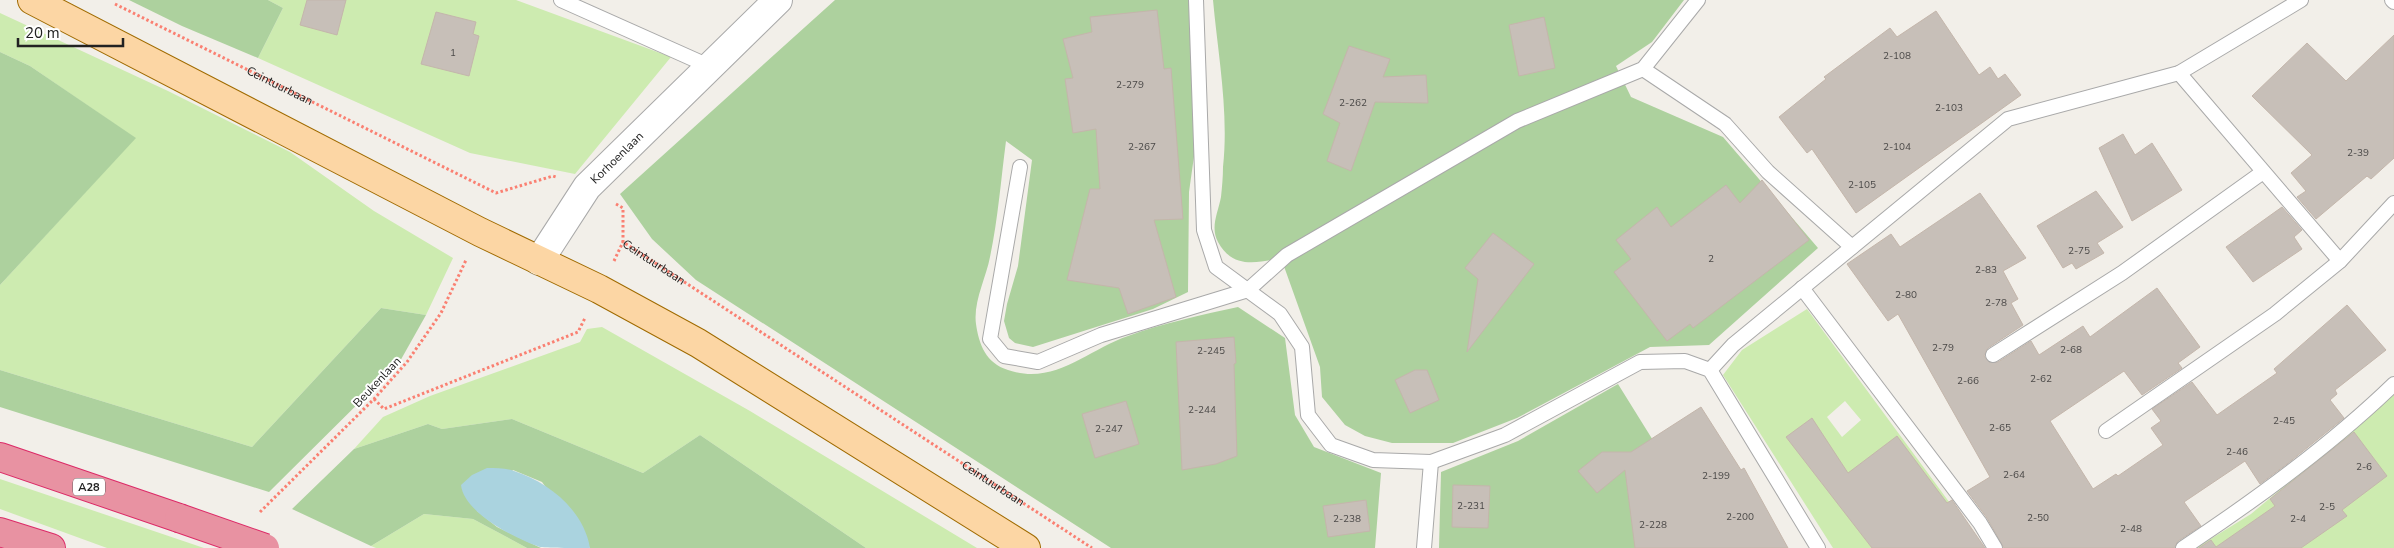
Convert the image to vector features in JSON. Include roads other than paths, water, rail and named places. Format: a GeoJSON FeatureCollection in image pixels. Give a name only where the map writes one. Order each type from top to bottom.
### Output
{"type":"FeatureCollection","features":[{"type":"Feature","properties":{"kind":"highway","name":"A28"},"geometry":{"type":"LineString","coordinates":[[0,457],[265,548]]}},
{"type":"Feature","properties":{"kind":"highway"},"geometry":{"type":"LineString","coordinates":[[0,532],[51,548]]}},
{"type":"Feature","properties":{"kind":"main road"},"geometry":{"type":"LineString","coordinates":[[32,0],[480,232],[599,289],[698,343],[1026,548]]}},
{"type":"Feature","properties":{"kind":"street","name":"Korhoenlaan"},"geometry":{"type":"LineString","coordinates":[[539,261],[587,187],[612,160],[711,67],[778,0]]}},
{"type":"Feature","properties":{"kind":"lane"},"geometry":{"type":"LineString","coordinates":[[561,0],[711,67]]}},
{"type":"Feature","properties":{"kind":"lane"},"geometry":{"type":"LineString","coordinates":[[1196,0],[1204,230],[1216,267],[1280,314],[1302,346],[1308,415],[1331,445],[1373,460],[1430,462],[1505,435],[1640,362],[1685,361],[1710,370],[1818,548]]}},
{"type":"Feature","properties":{"kind":"lane"},"geometry":{"type":"LineString","coordinates":[[1020,167],[990,339],[1004,356],[1038,362],[1101,335],[1248,290],[1287,255],[1517,121],[1643,69],[1698,0]]}},
{"type":"Feature","properties":{"kind":"lane"},"geometry":{"type":"LineString","coordinates":[[1710,370],[1733,345],[2008,119],[2179,73],[2302,0]]}},
{"type":"Feature","properties":{"kind":"lane"},"geometry":{"type":"LineString","coordinates":[[1643,69],[1725,124],[1768,172],[1852,247]]}},
{"type":"Feature","properties":{"kind":"lane"},"geometry":{"type":"LineString","coordinates":[[2179,73],[2340,262]]}},
{"type":"Feature","properties":{"kind":"lane"},"geometry":{"type":"LineString","coordinates":[[1993,355],[2122,273],[2264,172]]}},
{"type":"Feature","properties":{"kind":"lane"},"geometry":{"type":"LineString","coordinates":[[2106,432],[2275,314],[2340,262],[2394,203]]}},
{"type":"Feature","properties":{"kind":"lane"},"geometry":{"type":"LineString","coordinates":[[1802,288],[1980,523],[1995,548]]}},
{"type":"Feature","properties":{"kind":"lane"},"geometry":{"type":"LineString","coordinates":[[2183,548],[2234,514],[2298,466],[2394,384]]}},
{"type":"Feature","properties":{"kind":"lane"},"geometry":{"type":"LineString","coordinates":[[1424,548],[1430,462]]}},
{"type":"Feature","properties":{"kind":"water"},"geometry":{"type":"Polygon","coordinates":[[[487,468],[514,471],[540,482],[552,490],[573,510],[581,522],[590,548],[540,547],[505,531],[481,515],[464,495],[461,485],[472,475],[487,468]]]}}]}
